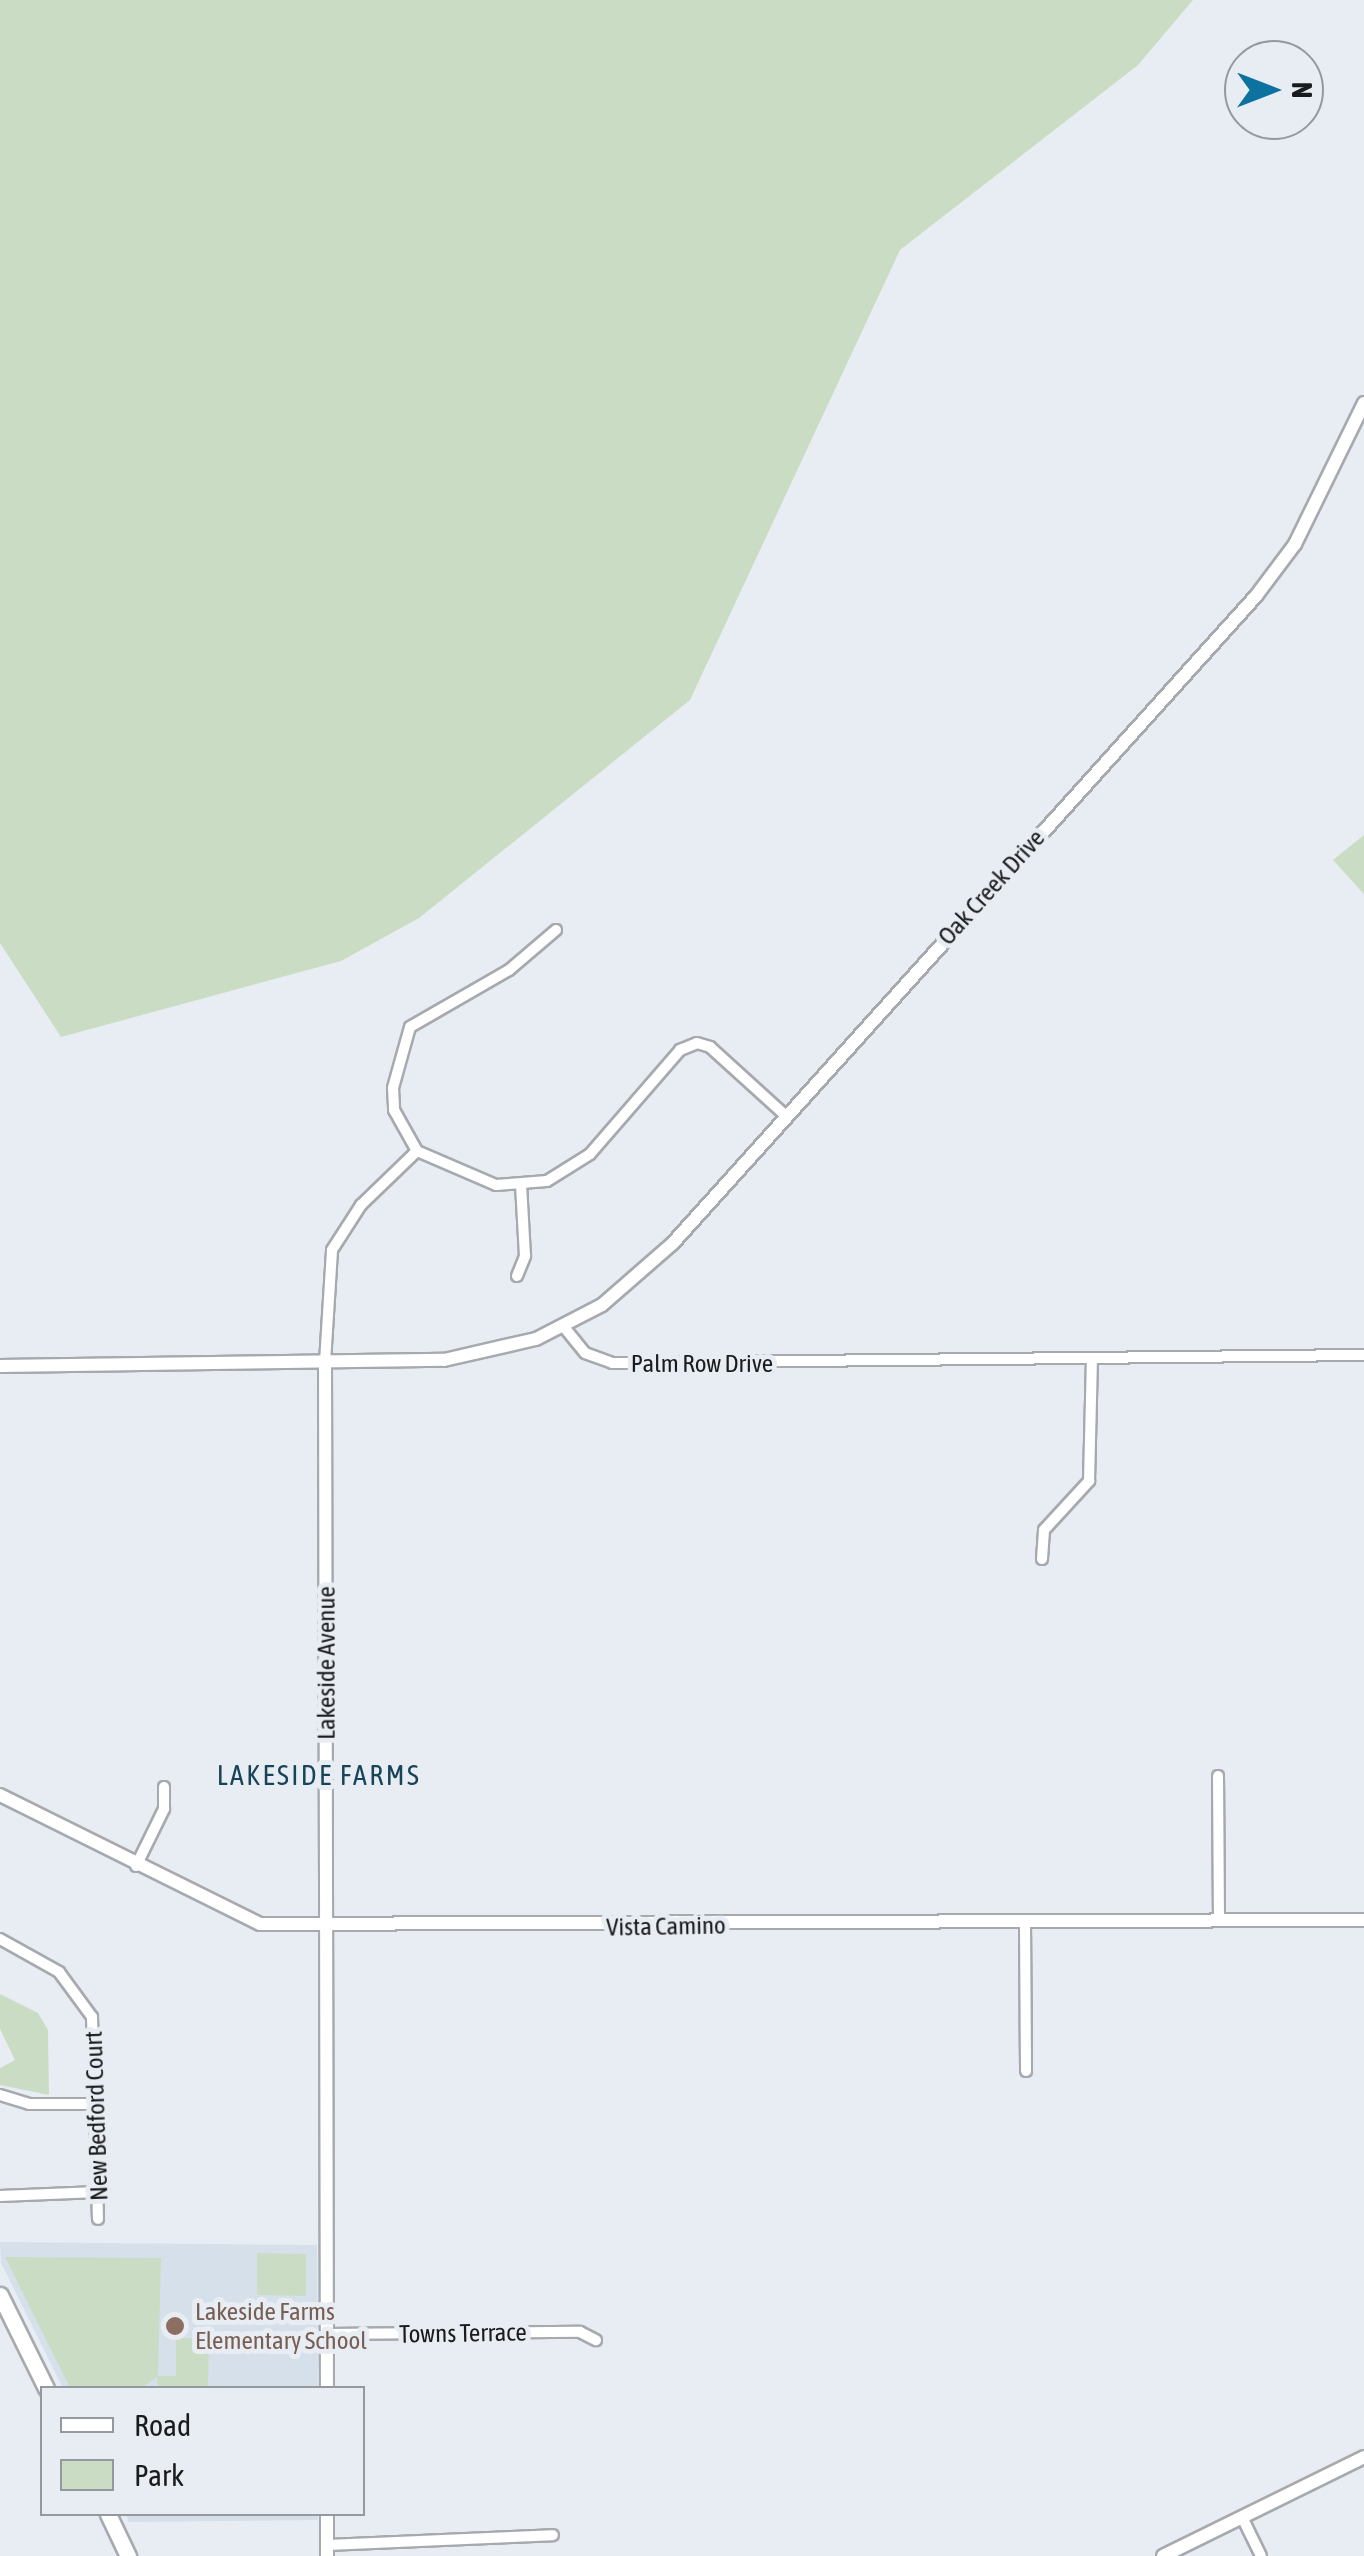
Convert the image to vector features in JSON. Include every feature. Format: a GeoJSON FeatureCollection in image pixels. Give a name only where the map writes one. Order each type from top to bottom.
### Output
{"type":"FeatureCollection","features":[{"type":"Feature","properties":{"kind":"main road"},"geometry":{"type":"LineString","coordinates":[[0,2295],[45,2386]]}},
{"type":"Feature","properties":{"kind":"main road"},"geometry":{"type":"LineString","coordinates":[[109,2516],[128,2556]]}},
{"type":"Feature","properties":{"kind":"street","name":"Oak Creek Drive"},"geometry":{"type":"LineString","coordinates":[[564,1327],[633,1284],[1272,577],[1295,544],[1364,402]]}},
{"type":"Feature","properties":{"kind":"street"},"geometry":{"type":"LineString","coordinates":[[556,930],[508,970],[410,1027],[393,1088],[394,1110],[416,1151],[472,1179],[521,1186],[547,1181],[590,1154],[692,1043],[710,1047],[785,1115]]}},
{"type":"Feature","properties":{"kind":"street","name":"Lakeside Avenue"},"geometry":{"type":"LineString","coordinates":[[328,2386],[325,1362],[332,1250],[360,1205],[416,1151]]}},
{"type":"Feature","properties":{"kind":"street"},"geometry":{"type":"LineString","coordinates":[[518,1276],[525,1256],[521,1186]]}},
{"type":"Feature","properties":{"kind":"street"},"geometry":{"type":"LineString","coordinates":[[0,1366],[467,1358],[564,1327]]}},
{"type":"Feature","properties":{"kind":"street","name":"Palm Row Drive"},"geometry":{"type":"LineString","coordinates":[[564,1327],[585,1354],[612,1363],[1364,1355]]}},
{"type":"Feature","properties":{"kind":"street"},"geometry":{"type":"LineString","coordinates":[[1042,1559],[1044,1530],[1088,1481],[1092,1360]]}},
{"type":"Feature","properties":{"kind":"street"},"geometry":{"type":"LineString","coordinates":[[1218,1776],[1219,1920]]}},
{"type":"Feature","properties":{"kind":"street"},"geometry":{"type":"LineString","coordinates":[[136,1866],[164,1809],[164,1786]]}},
{"type":"Feature","properties":{"kind":"street","name":"Vista Camino"},"geometry":{"type":"LineString","coordinates":[[0,1795],[246,1922],[327,1926],[1364,1920]]}},
{"type":"Feature","properties":{"kind":"street"},"geometry":{"type":"LineString","coordinates":[[1025,1922],[1026,2071]]}},
{"type":"Feature","properties":{"kind":"street","name":"New Bedford Court"},"geometry":{"type":"LineString","coordinates":[[0,1939],[60,1972],[82,1995],[98,2040],[98,2219]]}},
{"type":"Feature","properties":{"kind":"street"},"geometry":{"type":"LineString","coordinates":[[0,2095],[29,2104],[97,2104]]}},
{"type":"Feature","properties":{"kind":"street"},"geometry":{"type":"LineString","coordinates":[[0,2196],[98,2192]]}},
{"type":"Feature","properties":{"kind":"street","name":"Towns Terrace"},"geometry":{"type":"LineString","coordinates":[[328,2334],[580,2332],[596,2340]]}},
{"type":"Feature","properties":{"kind":"street"},"geometry":{"type":"LineString","coordinates":[[1164,2556],[1363,2460]]}},
{"type":"Feature","properties":{"kind":"street"},"geometry":{"type":"LineString","coordinates":[[328,2516],[327,2550],[553,2534]]}},
{"type":"Feature","properties":{"kind":"street"},"geometry":{"type":"LineString","coordinates":[[1242,2518],[1261,2556]]}},
{"type":"Feature","properties":{"kind":"shaded area","name":"Lakeside Farms Elementary School"},"geometry":{"type":"Polygon","coordinates":[[[0,2242],[317,2245],[318,2386],[62,2386],[1,2263],[0,2242]]]}},
{"type":"Feature","properties":{"kind":"shaded area"},"geometry":{"type":"Polygon","coordinates":[[[126,2516],[318,2516],[318,2520],[129,2522],[126,2516]]]}},
{"type":"Feature","properties":{"kind":"green space"},"geometry":{"type":"Polygon","coordinates":[[[0,0],[1193,0],[1138,65],[900,250],[690,700],[419,918],[341,961],[61,1037],[0,943],[0,0]]]}},
{"type":"Feature","properties":{"kind":"green space"},"geometry":{"type":"Polygon","coordinates":[[[1364,835],[1364,894],[1333,860],[1364,835]]]}},
{"type":"Feature","properties":{"kind":"green space"},"geometry":{"type":"Polygon","coordinates":[[[0,1994],[38,2013],[48,2030],[49,2095],[0,2085],[0,2068],[15,2060],[0,2029],[0,1994]]]}},
{"type":"Feature","properties":{"kind":"green space"},"geometry":{"type":"Polygon","coordinates":[[[257,2253],[306,2254],[306,2296],[257,2295],[257,2253]]]}},
{"type":"Feature","properties":{"kind":"green space"},"geometry":{"type":"Polygon","coordinates":[[[5,2257],[161,2258],[158,2376],[176,2376],[176,2338],[209,2339],[208,2386],[158,2386],[157,2377],[144,2386],[69,2386],[5,2257]]]}},
{"type":"Feature","properties":{"kind":"place","name":"Lakeside Farms Elementary School"},"geometry":{"type":"Point","coordinates":[175,2326]}},
{"type":"Feature","properties":{"kind":"district","name":"LAKESIDE FARMS"},"geometry":{"type":"Point","coordinates":[319,1775]}}]}
